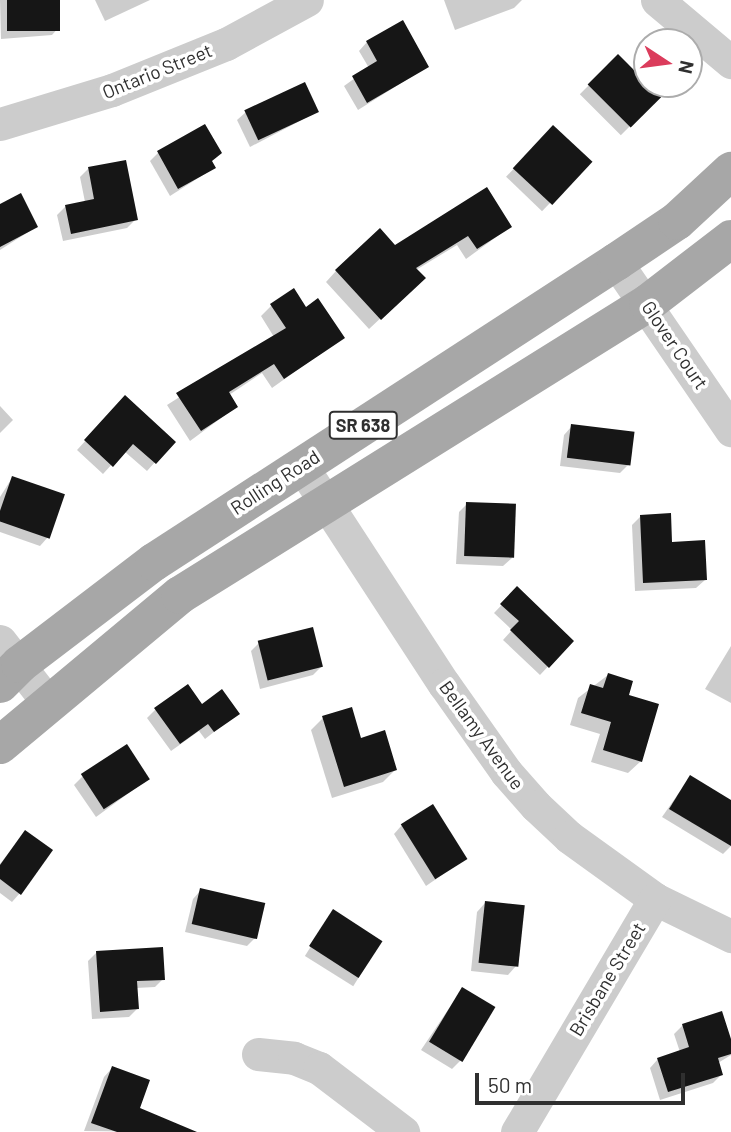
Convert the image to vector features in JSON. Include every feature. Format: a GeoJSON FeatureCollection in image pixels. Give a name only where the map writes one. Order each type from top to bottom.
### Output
{"type":"FeatureCollection","features":[{"type":"Feature","properties":{"kind":"main road","name":"Rolling Road"},"geometry":{"type":"LineString","coordinates":[[7,663],[301,465],[616,262],[677,220],[731,172]]}},
{"type":"Feature","properties":{"kind":"main road","name":"SR 638"},"geometry":{"type":"LineString","coordinates":[[0,745],[180,595],[326,508],[648,303],[731,239]]}},
{"type":"Feature","properties":{"kind":"street","name":"Ontario Street"},"geometry":{"type":"LineString","coordinates":[[0,124],[113,90],[226,44],[307,0]]}},
{"type":"Feature","properties":{"kind":"street"},"geometry":{"type":"LineString","coordinates":[[657,0],[731,62]]}},
{"type":"Feature","properties":{"kind":"street","name":"Glover Court"},"geometry":{"type":"LineString","coordinates":[[616,262],[648,303],[731,430]]}},
{"type":"Feature","properties":{"kind":"street","name":"Bellamy Avenue"},"geometry":{"type":"LineString","coordinates":[[301,465],[326,508],[506,772],[569,837],[654,899],[731,936]]}},
{"type":"Feature","properties":{"kind":"street"},"geometry":{"type":"LineString","coordinates":[[7,663],[49,704]]}},
{"type":"Feature","properties":{"kind":"street","name":"Brisbane Street"},"geometry":{"type":"LineString","coordinates":[[517,1132],[654,899]]}},
{"type":"Feature","properties":{"kind":"street"},"geometry":{"type":"LineString","coordinates":[[258,1054],[294,1058],[319,1068],[403,1132]]}},
{"type":"Feature","properties":{"kind":"building"},"geometry":{"type":"Polygon","coordinates":[[[7,0],[60,0],[60,31],[7,31],[7,0]]]}},
{"type":"Feature","properties":{"kind":"building"},"geometry":{"type":"Polygon","coordinates":[[[403,20],[429,67],[367,103],[352,76],[377,61],[366,41],[403,20]]]}},
{"type":"Feature","properties":{"kind":"building"},"geometry":{"type":"Polygon","coordinates":[[[618,54],[633,69],[633,98],[660,98],[631,128],[588,84],[618,54]]]}},
{"type":"Feature","properties":{"kind":"building"},"geometry":{"type":"Polygon","coordinates":[[[305,82],[319,112],[258,140],[244,110],[305,82]]]}},
{"type":"Feature","properties":{"kind":"building"},"geometry":{"type":"Polygon","coordinates":[[[205,124],[222,153],[212,161],[216,168],[178,189],[157,151],[205,124]]]}},
{"type":"Feature","properties":{"kind":"building"},"geometry":{"type":"Polygon","coordinates":[[[553,125],[592,162],[552,205],[513,168],[553,125]]]}},
{"type":"Feature","properties":{"kind":"building"},"geometry":{"type":"Polygon","coordinates":[[[126,160],[138,220],[71,234],[65,205],[94,199],[88,167],[126,160]]]}},
{"type":"Feature","properties":{"kind":"building"},"geometry":{"type":"Polygon","coordinates":[[[487,187],[512,227],[477,249],[468,236],[416,268],[426,278],[381,320],[335,270],[380,228],[395,245],[487,187]]]}},
{"type":"Feature","properties":{"kind":"building"},"geometry":{"type":"Polygon","coordinates":[[[21,193],[38,227],[0,247],[0,204],[21,193]]]}},
{"type":"Feature","properties":{"kind":"building"},"geometry":{"type":"Polygon","coordinates":[[[294,288],[306,307],[318,298],[345,338],[284,379],[274,364],[229,392],[238,407],[201,431],[176,393],[286,328],[270,304],[294,288]]]}},
{"type":"Feature","properties":{"kind":"building"},"geometry":{"type":"Polygon","coordinates":[[[125,395],[176,442],[156,464],[133,444],[113,467],[84,440],[125,395]]]}},
{"type":"Feature","properties":{"kind":"building"},"geometry":{"type":"Polygon","coordinates":[[[571,424],[635,432],[630,466],[567,458],[571,424]]]}},
{"type":"Feature","properties":{"kind":"building"},"geometry":{"type":"Polygon","coordinates":[[[12,476],[65,494],[50,539],[0,522],[0,511],[12,476]]]}},
{"type":"Feature","properties":{"kind":"building"},"geometry":{"type":"Polygon","coordinates":[[[466,502],[516,504],[514,558],[464,556],[466,502]]]}},
{"type":"Feature","properties":{"kind":"building"},"geometry":{"type":"Polygon","coordinates":[[[671,513],[672,542],[705,540],[707,580],[643,583],[640,515],[671,513]]]}},
{"type":"Feature","properties":{"kind":"building"},"geometry":{"type":"Polygon","coordinates":[[[517,586],[574,641],[549,668],[510,630],[519,621],[500,604],[517,586]]]}},
{"type":"Feature","properties":{"kind":"building"},"geometry":{"type":"Polygon","coordinates":[[[313,627],[323,667],[268,681],[258,641],[313,627]]]}},
{"type":"Feature","properties":{"kind":"building"},"geometry":{"type":"Polygon","coordinates":[[[608,673],[633,681],[629,695],[659,704],[642,762],[603,750],[611,722],[581,713],[590,684],[603,688],[608,673]]]}},
{"type":"Feature","properties":{"kind":"building"},"geometry":{"type":"Polygon","coordinates":[[[188,684],[202,704],[222,689],[240,714],[214,732],[208,724],[180,744],[154,708],[188,684]]]}},
{"type":"Feature","properties":{"kind":"building"},"geometry":{"type":"Polygon","coordinates":[[[352,707],[361,738],[385,730],[397,770],[344,787],[322,716],[352,707]]]}},
{"type":"Feature","properties":{"kind":"building"},"geometry":{"type":"Polygon","coordinates":[[[127,744],[150,779],[104,809],[81,774],[127,744]]]}},
{"type":"Feature","properties":{"kind":"building"},"geometry":{"type":"Polygon","coordinates":[[[690,775],[731,800],[731,846],[669,809],[690,775]]]}},
{"type":"Feature","properties":{"kind":"building"},"geometry":{"type":"Polygon","coordinates":[[[433,804],[467,859],[435,879],[401,824],[433,804]]]}},
{"type":"Feature","properties":{"kind":"building"},"geometry":{"type":"Polygon","coordinates":[[[25,830],[53,850],[21,895],[0,879],[0,865],[25,830]]]}},
{"type":"Feature","properties":{"kind":"building"},"geometry":{"type":"Polygon","coordinates":[[[200,888],[265,903],[257,939],[192,924],[200,888]]]}},
{"type":"Feature","properties":{"kind":"building"},"geometry":{"type":"Polygon","coordinates":[[[485,901],[525,905],[518,967],[479,963],[485,901]]]}},
{"type":"Feature","properties":{"kind":"building"},"geometry":{"type":"Polygon","coordinates":[[[333,909],[382,941],[359,978],[309,946],[333,909]]]}},
{"type":"Feature","properties":{"kind":"building"},"geometry":{"type":"Polygon","coordinates":[[[163,947],[165,980],[137,981],[139,1009],[100,1012],[96,951],[163,947]]]}},
{"type":"Feature","properties":{"kind":"building"},"geometry":{"type":"Polygon","coordinates":[[[462,987],[495,1007],[462,1062],[429,1042],[462,987]]]}},
{"type":"Feature","properties":{"kind":"building"},"geometry":{"type":"Polygon","coordinates":[[[722,1011],[731,1039],[731,1054],[718,1058],[723,1075],[668,1092],[657,1058],[689,1047],[682,1024],[722,1011]]]}},
{"type":"Feature","properties":{"kind":"building"},"geometry":{"type":"Polygon","coordinates":[[[112,1066],[150,1080],[140,1108],[197,1132],[117,1132],[91,1123],[112,1066]]]}}]}
